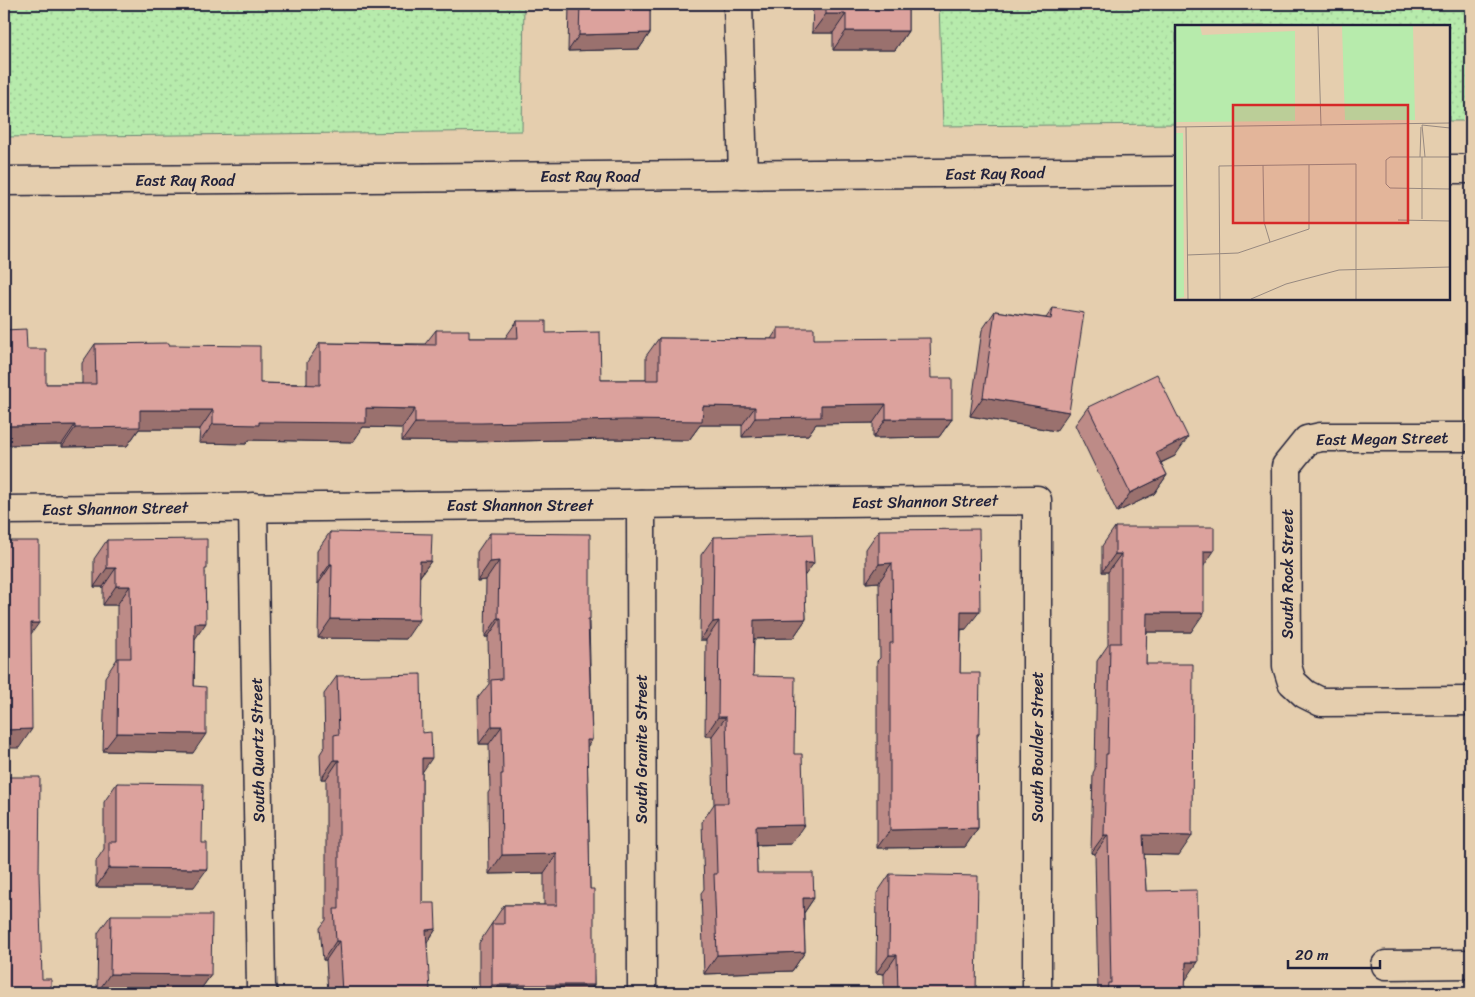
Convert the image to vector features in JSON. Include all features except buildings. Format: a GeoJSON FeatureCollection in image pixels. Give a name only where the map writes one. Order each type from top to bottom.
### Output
{"type":"FeatureCollection","features":[{"type":"Feature","properties":{"kind":"street"},"geometry":{"type":"LineString","coordinates":[[738,4],[743,175]]}},
{"type":"Feature","properties":{"kind":"street"},"geometry":{"type":"LineString","coordinates":[[1450,169],[1471,168]]}},
{"type":"Feature","properties":{"kind":"street","name":"East Ray Road"},"geometry":{"type":"LineString","coordinates":[[4,181],[1175,171]]}},
{"type":"Feature","properties":{"kind":"street","name":"East Megan Street"},"geometry":{"type":"LineString","coordinates":[[1297,451],[1307,440],[1321,437],[1471,436]]}},
{"type":"Feature","properties":{"kind":"street","name":"South Rock Street"},"geometry":{"type":"LineString","coordinates":[[1297,451],[1286,466],[1287,666],[1292,682],[1305,694],[1321,702],[1471,701]]}},
{"type":"Feature","properties":{"kind":"street","name":"East Shannon Street"},"geometry":{"type":"LineString","coordinates":[[4,510],[1037,500]]}},
{"type":"Feature","properties":{"kind":"street","name":"South Boulder Street"},"geometry":{"type":"LineString","coordinates":[[1037,500],[1037,993]]}},
{"type":"Feature","properties":{"kind":"street","name":"South Granite Street"},"geometry":{"type":"LineString","coordinates":[[641,504],[642,993]]}},
{"type":"Feature","properties":{"kind":"street","name":"South Quartz Street"},"geometry":{"type":"LineString","coordinates":[[253,507],[261,978],[263,993]]}},
{"type":"Feature","properties":{"kind":"street"},"geometry":{"type":"LineString","coordinates":[[1386,965],[1471,964]]}},
{"type":"Feature","properties":{"kind":"green space"},"geometry":{"type":"Polygon","coordinates":[[[4,4],[524,4],[522,131],[4,137],[4,4]]]}},
{"type":"Feature","properties":{"kind":"green space"},"geometry":{"type":"Polygon","coordinates":[[[939,4],[1471,4],[1471,121],[1450,121],[1450,25],[1175,25],[1175,124],[943,126],[939,4]]]}}]}
